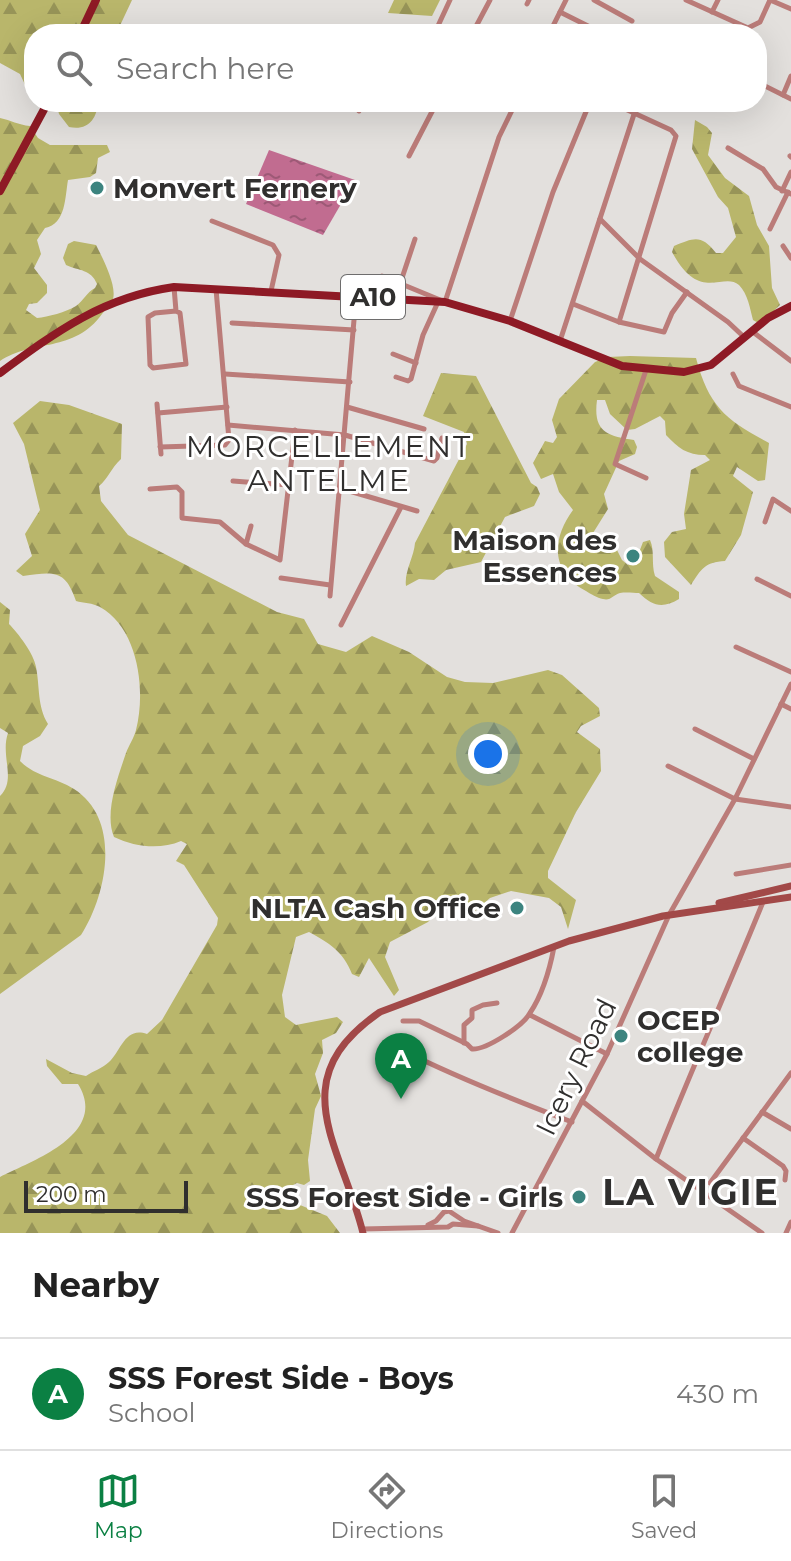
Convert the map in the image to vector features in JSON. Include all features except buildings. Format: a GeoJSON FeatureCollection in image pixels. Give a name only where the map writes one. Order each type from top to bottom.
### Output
{"type":"FeatureCollection","features":[{"type":"Feature","properties":{"kind":"main road"},"geometry":{"type":"LineString","coordinates":[[85,24],[96,0]]}},
{"type":"Feature","properties":{"kind":"main road"},"geometry":{"type":"LineString","coordinates":[[0,191],[43,112]]}},
{"type":"Feature","properties":{"kind":"main road","name":"A10"},"geometry":{"type":"LineString","coordinates":[[0,373],[78,318],[126,298],[174,287],[441,302],[510,321],[622,366],[684,372],[701,369],[726,355],[776,313],[791,306]]}},
{"type":"Feature","properties":{"kind":"street"},"geometry":{"type":"LineString","coordinates":[[439,24],[450,0]]}},
{"type":"Feature","properties":{"kind":"street"},"geometry":{"type":"LineString","coordinates":[[477,24],[490,0]]}},
{"type":"Feature","properties":{"kind":"street"},"geometry":{"type":"LineString","coordinates":[[554,24],[566,0]]}},
{"type":"Feature","properties":{"kind":"street"},"geometry":{"type":"LineString","coordinates":[[594,0],[632,21]]}},
{"type":"Feature","properties":{"kind":"street"},"geometry":{"type":"LineString","coordinates":[[686,0],[739,24]]}},
{"type":"Feature","properties":{"kind":"street"},"geometry":{"type":"LineString","coordinates":[[712,12],[718,0]]}},
{"type":"Feature","properties":{"kind":"street"},"geometry":{"type":"LineString","coordinates":[[758,24],[770,0],[791,9]]}},
{"type":"Feature","properties":{"kind":"street"},"geometry":{"type":"LineString","coordinates":[[560,12],[584,24]]}},
{"type":"Feature","properties":{"kind":"street"},"geometry":{"type":"LineString","coordinates":[[783,95],[791,76]]}},
{"type":"Feature","properties":{"kind":"street"},"geometry":{"type":"LineString","coordinates":[[767,87],[791,99]]}},
{"type":"Feature","properties":{"kind":"street"},"geometry":{"type":"LineString","coordinates":[[409,156],[432,112]]}},
{"type":"Feature","properties":{"kind":"street"},"geometry":{"type":"LineString","coordinates":[[396,377],[410,380],[423,335],[441,302],[499,137],[511,112]]}},
{"type":"Feature","properties":{"kind":"street"},"geometry":{"type":"LineString","coordinates":[[510,321],[553,192],[586,112]]}},
{"type":"Feature","properties":{"kind":"street"},"geometry":{"type":"LineString","coordinates":[[619,322],[676,136],[671,130],[629,112]]}},
{"type":"Feature","properties":{"kind":"street"},"geometry":{"type":"LineString","coordinates":[[560,342],[636,112]]}},
{"type":"Feature","properties":{"kind":"street"},"geometry":{"type":"LineString","coordinates":[[728,148],[763,169],[776,187],[787,192]]}},
{"type":"Feature","properties":{"kind":"street"},"geometry":{"type":"LineString","coordinates":[[770,229],[787,192],[791,172]]}},
{"type":"Feature","properties":{"kind":"street"},"geometry":{"type":"LineString","coordinates":[[600,219],[640,259],[791,361]]}},
{"type":"Feature","properties":{"kind":"street"},"geometry":{"type":"LineString","coordinates":[[212,221],[273,245],[279,255],[271,291]]}},
{"type":"Feature","properties":{"kind":"street"},"geometry":{"type":"LineString","coordinates":[[400,284],[415,239]]}},
{"type":"Feature","properties":{"kind":"street"},"geometry":{"type":"LineString","coordinates":[[783,246],[791,258]]}},
{"type":"Feature","properties":{"kind":"street"},"geometry":{"type":"LineString","coordinates":[[382,276],[441,302]]}},
{"type":"Feature","properties":{"kind":"street"},"geometry":{"type":"LineString","coordinates":[[174,287],[186,364],[153,368],[150,365],[148,317],[155,313],[176,311]]}},
{"type":"Feature","properties":{"kind":"street"},"geometry":{"type":"LineString","coordinates":[[160,447],[225,445],[229,440],[216,289]]}},
{"type":"Feature","properties":{"kind":"street"},"geometry":{"type":"LineString","coordinates":[[573,304],[619,322],[664,332],[687,292]]}},
{"type":"Feature","properties":{"kind":"street"},"geometry":{"type":"LineString","coordinates":[[330,596],[356,296]]}},
{"type":"Feature","properties":{"kind":"street"},"geometry":{"type":"LineString","coordinates":[[232,323],[354,330]]}},
{"type":"Feature","properties":{"kind":"street"},"geometry":{"type":"LineString","coordinates":[[393,354],[416,363]]}},
{"type":"Feature","properties":{"kind":"street"},"geometry":{"type":"LineString","coordinates":[[646,370],[615,464],[646,478]]}},
{"type":"Feature","properties":{"kind":"street"},"geometry":{"type":"LineString","coordinates":[[225,374],[350,382]]}},
{"type":"Feature","properties":{"kind":"street"},"geometry":{"type":"LineString","coordinates":[[733,374],[739,386],[791,407]]}},
{"type":"Feature","properties":{"kind":"street"},"geometry":{"type":"LineString","coordinates":[[157,404],[161,454]]}},
{"type":"Feature","properties":{"kind":"street"},"geometry":{"type":"LineString","coordinates":[[158,413],[227,407]]}},
{"type":"Feature","properties":{"kind":"street"},"geometry":{"type":"LineString","coordinates":[[347,407],[424,429]]}},
{"type":"Feature","properties":{"kind":"street"},"geometry":{"type":"LineString","coordinates":[[228,425],[345,435],[434,461],[442,438]]}},
{"type":"Feature","properties":{"kind":"street"},"geometry":{"type":"LineString","coordinates":[[150,489],[180,488],[181,515],[185,520],[220,522],[246,544],[280,560],[295,430]]}},
{"type":"Feature","properties":{"kind":"street"},"geometry":{"type":"LineString","coordinates":[[233,481],[262,486],[289,485]]}},
{"type":"Feature","properties":{"kind":"street"},"geometry":{"type":"LineString","coordinates":[[339,488],[417,511]]}},
{"type":"Feature","properties":{"kind":"street"},"geometry":{"type":"LineString","coordinates":[[765,522],[773,499],[791,511]]}},
{"type":"Feature","properties":{"kind":"street"},"geometry":{"type":"LineString","coordinates":[[341,625],[401,507]]}},
{"type":"Feature","properties":{"kind":"street"},"geometry":{"type":"LineString","coordinates":[[246,544],[251,526]]}},
{"type":"Feature","properties":{"kind":"street"},"geometry":{"type":"LineString","coordinates":[[281,578],[330,585]]}},
{"type":"Feature","properties":{"kind":"street"},"geometry":{"type":"LineString","coordinates":[[757,579],[791,596]]}},
{"type":"Feature","properties":{"kind":"street"},"geometry":{"type":"LineString","coordinates":[[736,647],[791,672]]}},
{"type":"Feature","properties":{"kind":"street","name":"Icery Road"},"geometry":{"type":"LineString","coordinates":[[512,1233],[607,1054],[669,915],[735,799],[791,684]]}},
{"type":"Feature","properties":{"kind":"street"},"geometry":{"type":"LineString","coordinates":[[781,704],[791,709]]}},
{"type":"Feature","properties":{"kind":"street"},"geometry":{"type":"LineString","coordinates":[[695,729],[754,759]]}},
{"type":"Feature","properties":{"kind":"street"},"geometry":{"type":"LineString","coordinates":[[668,766],[735,799],[788,807],[791,797]]}},
{"type":"Feature","properties":{"kind":"street"},"geometry":{"type":"LineString","coordinates":[[736,874],[791,865]]}},
{"type":"Feature","properties":{"kind":"street"},"geometry":{"type":"LineString","coordinates":[[682,913],[791,886]]}},
{"type":"Feature","properties":{"kind":"street"},"geometry":{"type":"LineString","coordinates":[[478,1226],[453,1224],[363,1231],[336,1155],[325,1112],[327,1076],[346,1039],[380,1012],[554,946],[669,915],[791,897]]}},
{"type":"Feature","properties":{"kind":"street"},"geometry":{"type":"LineString","coordinates":[[656,1159],[668,1122],[697,1063],[764,901]]}},
{"type":"Feature","properties":{"kind":"street"},"geometry":{"type":"LineString","coordinates":[[403,1021],[419,1021],[472,1049],[482,1050],[530,1015],[551,962],[554,946]]}},
{"type":"Feature","properties":{"kind":"street"},"geometry":{"type":"LineString","coordinates":[[464,1043],[464,1025],[472,1018],[472,1010],[497,1003]]}},
{"type":"Feature","properties":{"kind":"street"},"geometry":{"type":"LineString","coordinates":[[530,1015],[607,1054]]}},
{"type":"Feature","properties":{"kind":"street"},"geometry":{"type":"LineString","coordinates":[[404,1051],[464,1081],[488,1087],[572,1122]]}},
{"type":"Feature","properties":{"kind":"street"},"geometry":{"type":"LineString","coordinates":[[710,1183],[791,1073]]}},
{"type":"Feature","properties":{"kind":"street"},"geometry":{"type":"LineString","coordinates":[[582,1101],[656,1159],[762,1233]]}},
{"type":"Feature","properties":{"kind":"street"},"geometry":{"type":"LineString","coordinates":[[762,1112],[791,1129]]}},
{"type":"Feature","properties":{"kind":"street"},"geometry":{"type":"LineString","coordinates":[[743,1138],[783,1166],[785,1180]]}},
{"type":"Feature","properties":{"kind":"street"},"geometry":{"type":"LineString","coordinates":[[423,1226],[446,1211],[498,1233]]}},
{"type":"Feature","properties":{"kind":"street"},"geometry":{"type":"LineString","coordinates":[[453,1224],[454,1215]]}},
{"type":"Feature","properties":{"kind":"street"},"geometry":{"type":"LineString","coordinates":[[439,1217],[444,1226]]}},
{"type":"Feature","properties":{"kind":"street"},"geometry":{"type":"LineString","coordinates":[[786,1233],[791,1222]]}},
{"type":"Feature","properties":{"kind":"green space"},"geometry":{"type":"Polygon","coordinates":[[[0,0],[132,0],[121,24],[24,24],[24,83],[20,74],[0,63],[0,0]]]}},
{"type":"Feature","properties":{"kind":"green space"},"geometry":{"type":"Polygon","coordinates":[[[394,0],[440,0],[432,16],[388,13],[394,0]]]}},
{"type":"Feature","properties":{"kind":"green space"},"geometry":{"type":"Polygon","coordinates":[[[96,112],[90,122],[76,128],[69,127],[59,114],[96,112]]]}},
{"type":"Feature","properties":{"kind":"green space"},"geometry":{"type":"Polygon","coordinates":[[[0,118],[30,126],[38,138],[50,145],[107,145],[110,152],[98,158],[96,173],[90,177],[68,180],[61,216],[45,228],[37,240],[41,254],[34,268],[47,285],[47,293],[37,303],[29,304],[26,310],[37,318],[57,314],[76,306],[95,288],[97,284],[91,276],[66,265],[63,258],[68,244],[74,241],[96,245],[114,293],[102,314],[79,335],[13,354],[0,361],[0,118]]]}},
{"type":"Feature","properties":{"kind":"green space"},"geometry":{"type":"Polygon","coordinates":[[[695,120],[712,133],[708,155],[725,178],[749,196],[757,225],[769,246],[772,288],[780,305],[760,324],[753,320],[747,297],[739,285],[726,281],[701,282],[682,268],[672,252],[674,246],[697,239],[716,253],[723,253],[736,237],[728,208],[718,197],[692,149],[695,120]]]}},
{"type":"Feature","properties":{"kind":"green space"},"geometry":{"type":"Polygon","coordinates":[[[608,357],[696,358],[707,389],[721,410],[741,427],[769,443],[765,480],[758,481],[737,467],[733,476],[753,492],[741,535],[725,561],[704,567],[691,585],[665,557],[664,542],[672,532],[686,529],[684,514],[691,470],[710,460],[705,455],[688,452],[675,444],[666,435],[665,421],[660,416],[627,430],[610,414],[605,400],[597,400],[597,419],[604,430],[634,440],[637,447],[635,454],[619,461],[604,494],[608,509],[593,533],[596,540],[616,548],[628,565],[638,555],[643,542],[650,540],[655,576],[679,592],[679,599],[663,605],[649,601],[639,593],[620,593],[608,599],[601,598],[592,595],[566,575],[558,555],[558,544],[573,510],[559,492],[553,474],[541,479],[533,463],[545,441],[553,443],[557,437],[552,420],[559,399],[595,362],[608,357]]]}},
{"type":"Feature","properties":{"kind":"green space"},"geometry":{"type":"Polygon","coordinates":[[[441,373],[476,376],[531,483],[540,494],[534,506],[505,517],[481,562],[446,570],[434,580],[419,579],[406,586],[415,543],[467,444],[464,432],[423,416],[441,373]]]}},
{"type":"Feature","properties":{"kind":"green space"},"geometry":{"type":"Polygon","coordinates":[[[40,401],[69,405],[122,424],[121,459],[99,486],[101,501],[128,535],[277,612],[304,619],[318,644],[346,652],[372,636],[409,652],[447,677],[465,682],[493,683],[548,670],[562,675],[599,708],[600,716],[581,726],[577,732],[600,749],[601,771],[576,812],[548,871],[548,878],[576,900],[568,929],[561,907],[549,898],[511,891],[490,898],[473,913],[466,913],[464,898],[448,901],[428,922],[390,942],[385,957],[399,990],[394,996],[369,958],[359,977],[352,974],[335,948],[323,940],[309,932],[296,937],[282,995],[285,1017],[296,1025],[337,1017],[343,1022],[336,1033],[322,1040],[323,1053],[315,1074],[321,1096],[315,1109],[308,1160],[310,1181],[291,1186],[290,1193],[296,1196],[300,1205],[327,1216],[340,1233],[0,1233],[0,1177],[63,1143],[76,1131],[84,1117],[85,1102],[78,1084],[62,1084],[47,1066],[46,1059],[72,1073],[86,1076],[109,1062],[128,1036],[140,1032],[147,1034],[162,1020],[217,925],[218,918],[184,865],[176,861],[187,844],[181,841],[165,846],[148,846],[114,837],[111,827],[113,795],[136,730],[140,697],[136,662],[123,630],[100,607],[76,601],[63,578],[50,574],[23,576],[16,571],[32,556],[25,534],[40,510],[24,444],[13,423],[40,401]]]}},
{"type":"Feature","properties":{"kind":"green space"},"geometry":{"type":"Polygon","coordinates":[[[0,602],[10,610],[9,624],[35,662],[40,703],[48,724],[40,736],[23,746],[20,761],[74,789],[89,802],[99,819],[105,858],[98,899],[81,935],[0,994],[0,796],[7,783],[8,733],[0,728],[0,602]]]}},
{"type":"Feature","properties":{"kind":"water"},"geometry":{"type":"Polygon","coordinates":[[[269,150],[355,180],[323,235],[246,204],[269,150]]]}},
{"type":"Feature","properties":{"kind":"place","name":"Monvert Fernery"},"geometry":{"type":"Point","coordinates":[97,188]}},
{"type":"Feature","properties":{"kind":"place","name":"Maison des Essences"},"geometry":{"type":"Point","coordinates":[633,556]}},
{"type":"Feature","properties":{"kind":"place","name":"NLTA Cash Office"},"geometry":{"type":"Point","coordinates":[517,908]}},
{"type":"Feature","properties":{"kind":"place","name":"OCEP college"},"geometry":{"type":"Point","coordinates":[621,1036]}},
{"type":"Feature","properties":{"kind":"place","name":"SSS Forest Side - Boys"},"geometry":{"type":"Point","coordinates":[401,1099]}},
{"type":"Feature","properties":{"kind":"place","name":"SSS Forest Side - Girls"},"geometry":{"type":"Point","coordinates":[579,1197]}},
{"type":"Feature","properties":{"kind":"district","name":"MORCELLEMENT ANTELME"},"geometry":{"type":"Point","coordinates":[329,463]}},
{"type":"Feature","properties":{"kind":"district","name":"LA VIGIE"},"geometry":{"type":"Point","coordinates":[691,1192]}}]}
